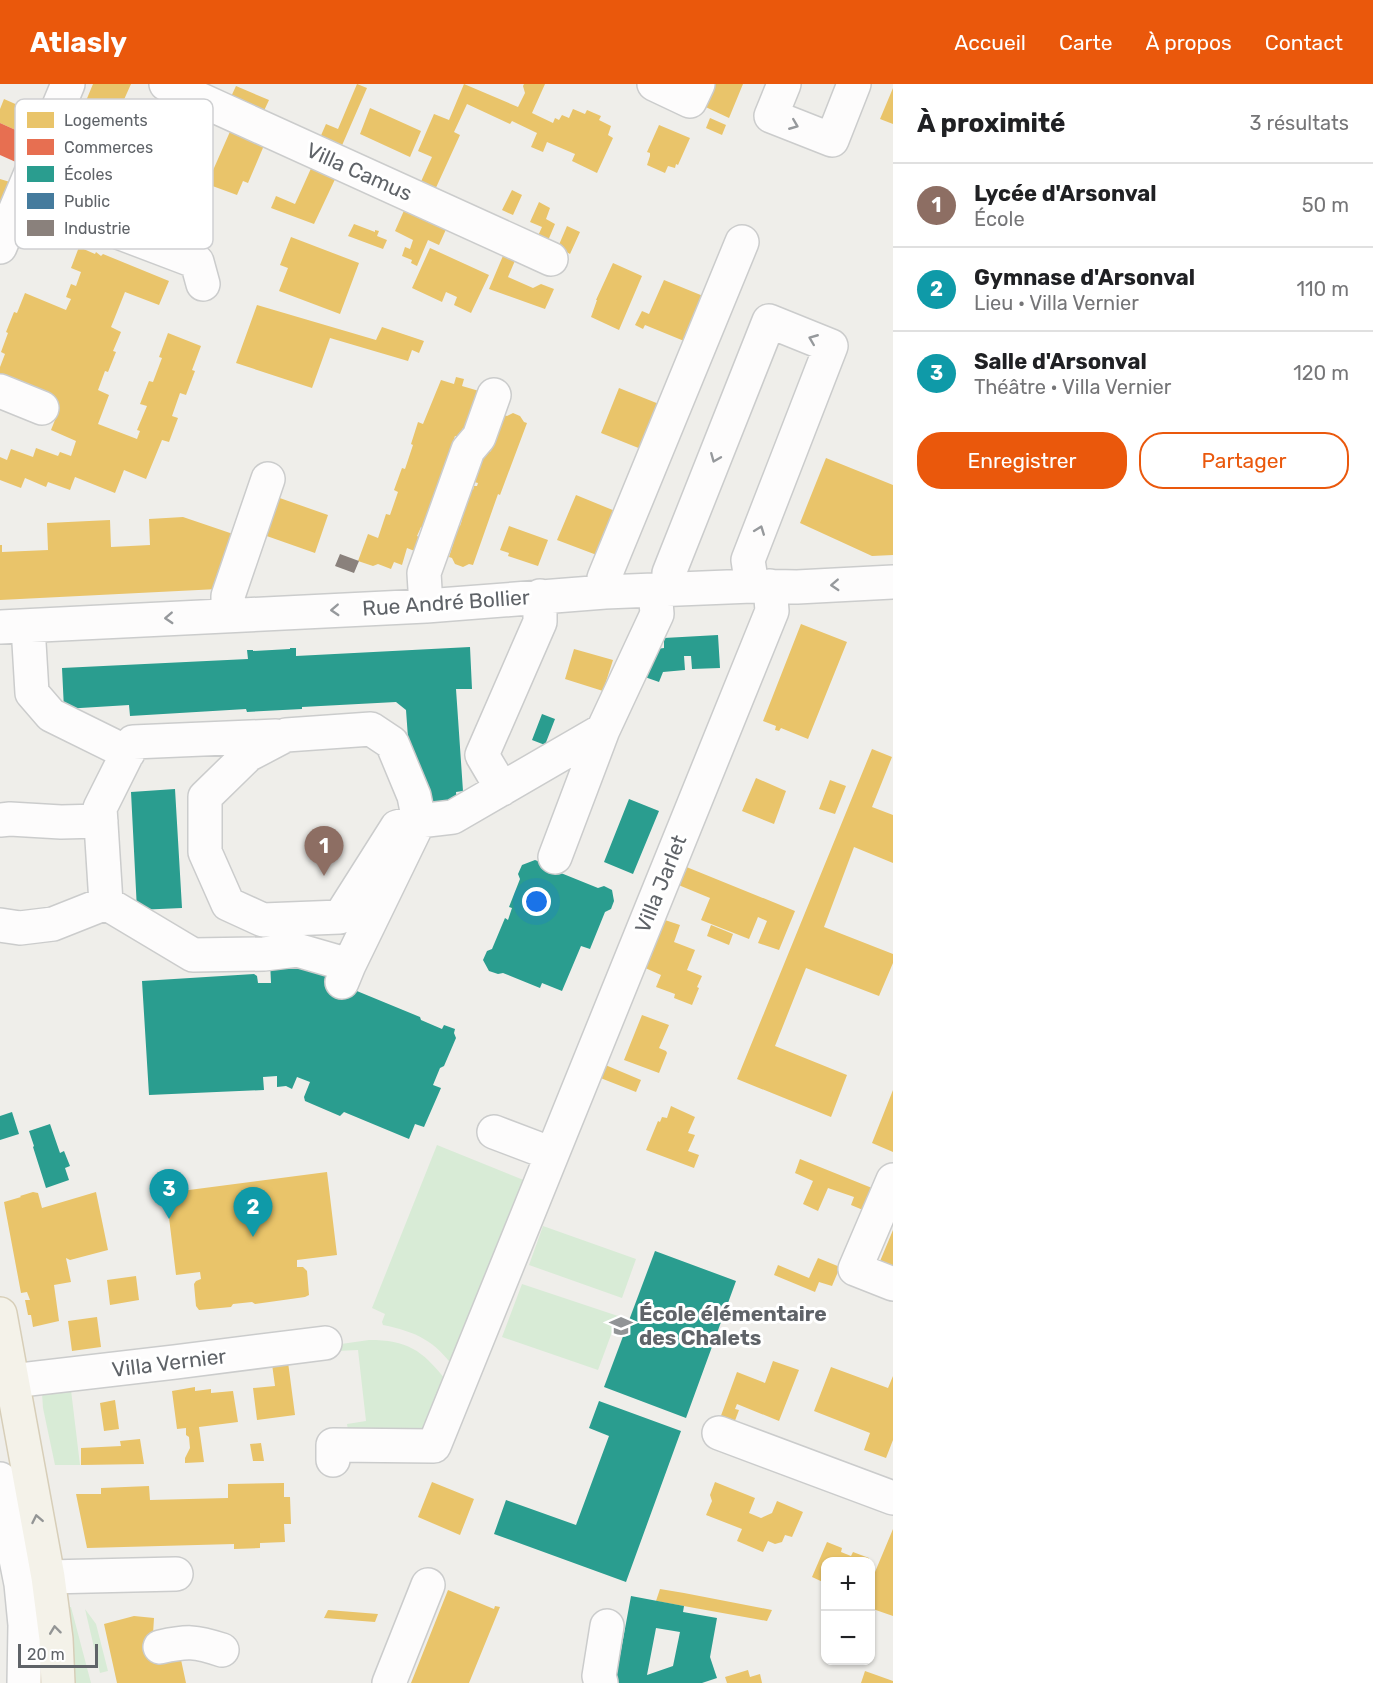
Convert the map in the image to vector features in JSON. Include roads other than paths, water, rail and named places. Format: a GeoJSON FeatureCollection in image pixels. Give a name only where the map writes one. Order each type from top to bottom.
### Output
{"type":"FeatureCollection","features":[{"type":"Feature","properties":{"kind":"main road"},"geometry":{"type":"LineString","coordinates":[[0,1314],[48,1577],[56,1638],[58,1683]]}},
{"type":"Feature","properties":{"kind":"street"},"geometry":{"type":"LineString","coordinates":[[62,99],[68,84]]}},
{"type":"Feature","properties":{"kind":"street","name":"Villa Camus"},"geometry":{"type":"LineString","coordinates":[[166,84],[199,99]]}},
{"type":"Feature","properties":{"kind":"street"},"geometry":{"type":"LineString","coordinates":[[784,84],[771,116],[832,140],[854,84]]}},
{"type":"Feature","properties":{"kind":"street","name":"Villa Camus"},"geometry":{"type":"LineString","coordinates":[[213,105],[551,260]]}},
{"type":"Feature","properties":{"kind":"street"},"geometry":{"type":"LineString","coordinates":[[0,247],[15,211]]}},
{"type":"Feature","properties":{"kind":"street"},"geometry":{"type":"LineString","coordinates":[[605,592],[604,578],[742,243]]}},
{"type":"Feature","properties":{"kind":"street"},"geometry":{"type":"LineString","coordinates":[[163,249],[197,262],[203,284]]}},
{"type":"Feature","properties":{"kind":"street","name":"Villa Jarlet"},"geometry":{"type":"LineString","coordinates":[[333,1452],[434,1446],[772,611],[748,560],[831,346],[769,321],[663,590]]}},
{"type":"Feature","properties":{"kind":"street"},"geometry":{"type":"LineString","coordinates":[[0,391],[42,408]]}},
{"type":"Feature","properties":{"kind":"street"},"geometry":{"type":"LineString","coordinates":[[426,606],[424,573],[468,450],[479,437],[495,396]]}},
{"type":"Feature","properties":{"kind":"street"},"geometry":{"type":"LineString","coordinates":[[228,615],[228,596],[268,479]]}},
{"type":"Feature","properties":{"kind":"street","name":"Rue André Bollier"},"geometry":{"type":"LineString","coordinates":[[14,627],[426,606],[605,592],[893,582]]}},
{"type":"Feature","properties":{"kind":"street"},"geometry":{"type":"LineString","coordinates":[[555,857],[603,730],[657,614],[663,590]]}},
{"type":"Feature","properties":{"kind":"street"},"geometry":{"type":"LineString","coordinates":[[502,789],[482,755],[540,622],[540,596]]}},
{"type":"Feature","properties":{"kind":"street"},"geometry":{"type":"LineString","coordinates":[[14,627],[32,693],[51,715],[128,753]]}},
{"type":"Feature","properties":{"kind":"street"},"geometry":{"type":"LineString","coordinates":[[371,729],[392,743],[414,796],[419,821],[346,974],[297,950],[264,954],[193,955],[106,903],[100,808],[133,742],[371,729]]}},
{"type":"Feature","properties":{"kind":"street"},"geometry":{"type":"LineString","coordinates":[[286,735],[248,755],[205,797],[205,852],[228,904],[263,920],[340,917],[397,827],[419,821],[453,817],[603,730]]}},
{"type":"Feature","properties":{"kind":"street"},"geometry":{"type":"LineString","coordinates":[[0,820],[101,821]]}},
{"type":"Feature","properties":{"kind":"street"},"geometry":{"type":"LineString","coordinates":[[0,925],[20,928],[53,924],[106,903]]}},
{"type":"Feature","properties":{"kind":"street"},"geometry":{"type":"LineString","coordinates":[[494,1132],[547,1167]]}},
{"type":"Feature","properties":{"kind":"street"},"geometry":{"type":"LineString","coordinates":[[893,1180],[855,1269],[893,1284]]}},
{"type":"Feature","properties":{"kind":"street","name":"Villa Vernier"},"geometry":{"type":"LineString","coordinates":[[12,1381],[325,1343]]}},
{"type":"Feature","properties":{"kind":"street"},"geometry":{"type":"LineString","coordinates":[[719,1433],[893,1498]]}},
{"type":"Feature","properties":{"kind":"street"},"geometry":{"type":"LineString","coordinates":[[0,1479],[21,1584],[25,1625],[24,1683]]}},
{"type":"Feature","properties":{"kind":"street"},"geometry":{"type":"LineString","coordinates":[[48,1577],[176,1574]]}},
{"type":"Feature","properties":{"kind":"street"},"geometry":{"type":"LineString","coordinates":[[389,1683],[429,1585]]}},
{"type":"Feature","properties":{"kind":"street"},"geometry":{"type":"LineString","coordinates":[[601,1683],[599,1676],[607,1626]]}},
{"type":"Feature","properties":{"kind":"street"},"geometry":{"type":"LineString","coordinates":[[160,1647],[186,1642],[203,1643],[222,1650]]}},
{"type":"Feature","properties":{"kind":"place","name":"Lycée d'Arsonval"},"geometry":{"type":"Point","coordinates":[324,876]}},
{"type":"Feature","properties":{"kind":"place","name":"Salle d'Arsonval"},"geometry":{"type":"Point","coordinates":[169,1219]}},
{"type":"Feature","properties":{"kind":"place","name":"Gymnase d'Arsonval"},"geometry":{"type":"Point","coordinates":[253,1237]}},
{"type":"Feature","properties":{"kind":"place","name":"École élémentaire des Chalets"},"geometry":{"type":"Point","coordinates":[621,1326]}}]}
